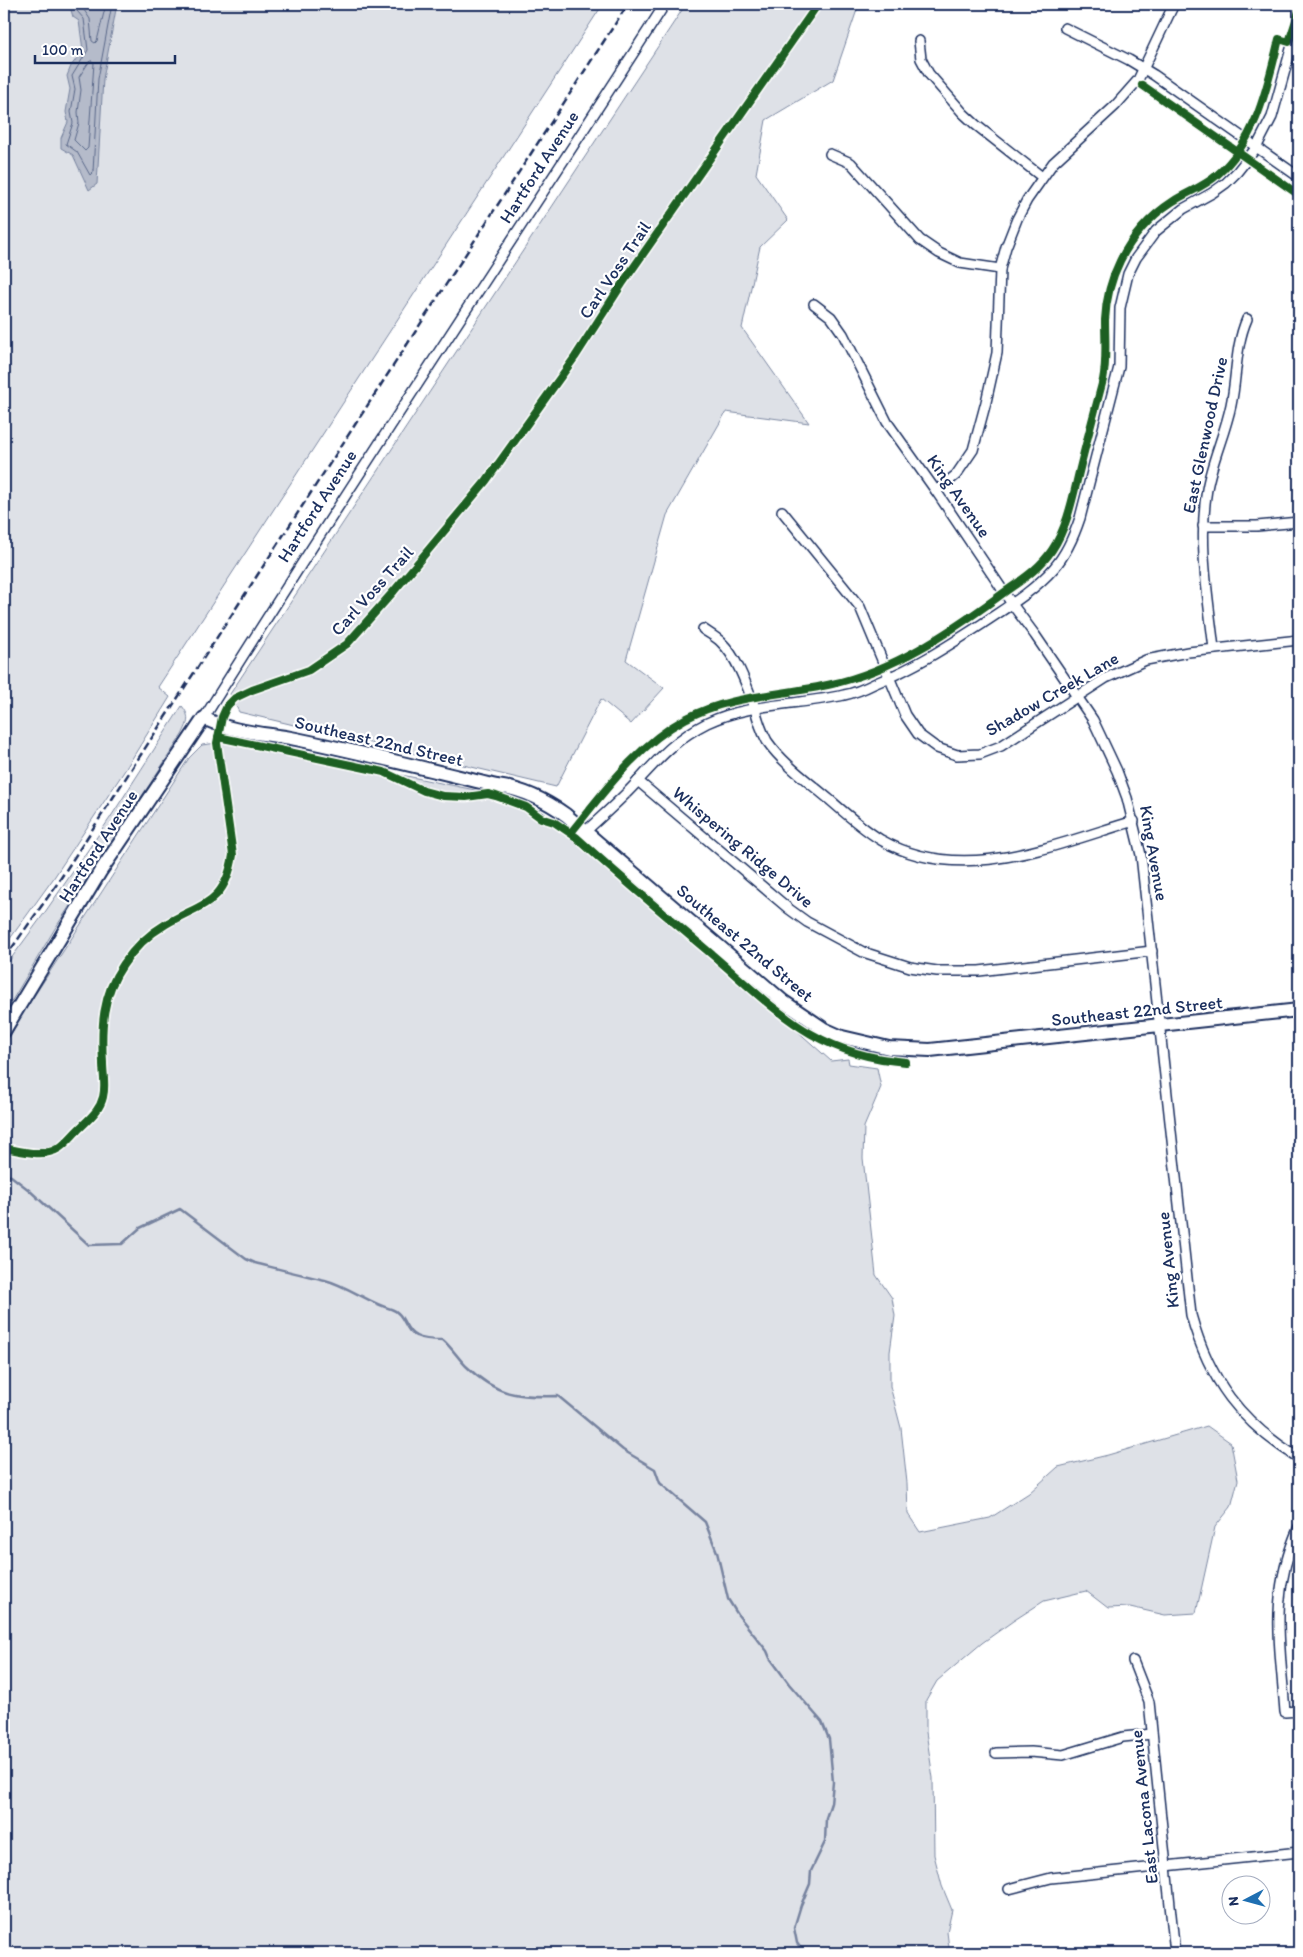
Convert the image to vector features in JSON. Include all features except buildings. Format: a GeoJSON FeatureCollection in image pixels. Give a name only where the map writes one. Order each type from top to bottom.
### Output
{"type":"FeatureCollection","features":[{"type":"Feature","properties":{"kind":"street","name":"Hartford Avenue"},"geometry":{"type":"LineString","coordinates":[[4,1031],[100,872],[204,718],[298,566],[508,249],[666,4]]}},
{"type":"Feature","properties":{"kind":"street"},"geometry":{"type":"LineString","coordinates":[[936,491],[956,475],[973,450],[997,353],[1000,269],[1006,247],[1026,200],[1042,177],[1070,147],[1128,94],[1144,69],[1174,4]]}},
{"type":"Feature","properties":{"kind":"street"},"geometry":{"type":"LineString","coordinates":[[586,832],[638,781],[654,762],[686,734],[709,722],[755,709],[846,695],[889,678],[941,650],[1012,604],[1055,567],[1074,536],[1116,382],[1120,351],[1120,308],[1123,290],[1136,258],[1156,231],[1183,209],[1226,183],[1256,148],[1272,116],[1299,20]]}},
{"type":"Feature","properties":{"kind":"street"},"geometry":{"type":"LineString","coordinates":[[1065,28],[1144,69],[1299,177]]}},
{"type":"Feature","properties":{"kind":"street"},"geometry":{"type":"LineString","coordinates":[[919,41],[921,58],[929,74],[963,113],[1042,177]]}},
{"type":"Feature","properties":{"kind":"street"},"geometry":{"type":"LineString","coordinates":[[830,154],[851,163],[920,240],[939,253],[960,262],[1000,269]]}},
{"type":"Feature","properties":{"kind":"street","name":"King Avenue"},"geometry":{"type":"LineString","coordinates":[[814,304],[831,317],[843,334],[887,422],[1012,604],[1078,696],[1093,720],[1113,762],[1134,821],[1141,855],[1190,1315],[1196,1337],[1215,1377],[1242,1413],[1264,1434],[1299,1458]]}},
{"type":"Feature","properties":{"kind":"street","name":"East Glenwood Drive"},"geometry":{"type":"LineString","coordinates":[[1214,649],[1204,556],[1203,526],[1207,488],[1228,418],[1241,333],[1247,319]]}},
{"type":"Feature","properties":{"kind":"street","name":"Shadow Creek Lane"},"geometry":{"type":"LineString","coordinates":[[782,511],[860,607],[905,715],[918,734],[937,748],[957,755],[980,754],[1001,746],[1106,678],[1146,660],[1169,654],[1299,640]]}},
{"type":"Feature","properties":{"kind":"street"},"geometry":{"type":"LineString","coordinates":[[1203,526],[1257,526],[1299,522]]}},
{"type":"Feature","properties":{"kind":"street"},"geometry":{"type":"LineString","coordinates":[[702,629],[722,642],[740,670],[767,740],[778,754],[852,819],[882,840],[912,853],[948,861],[976,862],[1024,853],[1134,821]]}},
{"type":"Feature","properties":{"kind":"street","name":"Southeast 22nd Street"},"geometry":{"type":"LineString","coordinates":[[204,718],[220,725],[296,739],[512,788],[551,804],[784,1002],[824,1029],[842,1037],[889,1048],[930,1050],[1299,1010]]}},
{"type":"Feature","properties":{"kind":"street","name":"Whispering Ridge Drive"},"geometry":{"type":"LineString","coordinates":[[638,781],[789,909],[807,922],[863,952],[919,968],[937,971],[978,971],[1152,951]]}},
{"type":"Feature","properties":{"kind":"street"},"geometry":{"type":"LineString","coordinates":[[1299,1527],[1287,1559],[1278,1601],[1278,1623],[1286,1712],[1299,1711]]}},
{"type":"Feature","properties":{"kind":"street","name":"East Lacona Avenue"},"geometry":{"type":"LineString","coordinates":[[1133,1661],[1149,1702],[1175,1953]]}},
{"type":"Feature","properties":{"kind":"street"},"geometry":{"type":"LineString","coordinates":[[996,1753],[1030,1752],[1063,1755],[1123,1737],[1152,1734]]}},
{"type":"Feature","properties":{"kind":"street"},"geometry":{"type":"LineString","coordinates":[[1009,1890],[1052,1878],[1299,1852]]}},
{"type":"Feature","properties":{"kind":"shaded area"},"geometry":{"type":"Polygon","coordinates":[[[4,4],[603,4],[158,687],[170,697],[125,770],[53,879],[4,947],[4,4]]]}},
{"type":"Feature","properties":{"kind":"shaded area"},"geometry":{"type":"Polygon","coordinates":[[[686,4],[859,4],[833,80],[766,120],[756,174],[788,220],[760,247],[742,328],[809,423],[726,412],[667,515],[626,660],[664,688],[631,724],[601,699],[556,787],[239,712],[230,694],[686,4]]]}},
{"type":"Feature","properties":{"kind":"shaded area"},"geometry":{"type":"Polygon","coordinates":[[[182,706],[187,713],[188,720],[182,735],[54,930],[4,1014],[4,968],[110,818],[182,706]]]}},
{"type":"Feature","properties":{"kind":"shaded area"},"geometry":{"type":"Polygon","coordinates":[[[217,743],[251,744],[499,795],[538,809],[575,833],[831,1061],[848,1059],[849,1064],[877,1068],[881,1087],[864,1127],[863,1158],[876,1275],[892,1298],[895,1316],[890,1352],[890,1386],[901,1428],[907,1483],[908,1514],[920,1532],[990,1518],[1029,1493],[1058,1467],[1108,1455],[1207,1426],[1231,1443],[1238,1480],[1231,1507],[1215,1527],[1196,1613],[1165,1615],[1130,1607],[1108,1608],[1086,1591],[1044,1601],[982,1643],[937,1681],[926,1700],[926,1732],[933,1778],[934,1855],[942,1886],[952,1910],[947,1932],[949,1948],[955,1953],[4,1953],[4,1047],[21,1016],[189,758],[202,745],[217,743]]]}},
{"type":"Feature","properties":{"kind":"water"},"geometry":{"type":"Polygon","coordinates":[[[74,4],[117,4],[103,79],[97,184],[89,190],[73,155],[61,148],[61,138],[68,122],[66,112],[70,89],[67,76],[71,66],[83,50],[79,21],[73,17],[71,10],[74,4]]]}},
{"type":"Feature","properties":{"kind":"waterway"},"geometry":{"type":"LineString","coordinates":[[4,1175],[11,1176],[29,1190],[89,1245],[122,1244],[140,1228],[180,1209],[246,1259],[334,1283],[396,1311],[412,1334],[429,1340],[443,1340],[477,1376],[498,1389],[519,1395],[558,1396],[623,1450],[655,1469],[660,1483],[705,1522],[717,1552],[728,1599],[789,1684],[822,1722],[829,1739],[833,1782],[831,1803],[826,1818],[825,1842],[811,1871],[810,1884],[794,1928],[797,1943],[804,1953]]}},
{"type":"Feature","properties":{"kind":"railway"},"geometry":{"type":"LineString","coordinates":[[4,959],[55,887],[628,4]]}},
{"type":"Feature","properties":{"kind":"cycle path","name":"Carl Voss Trail"},"geometry":{"type":"LineString","coordinates":[[4,1148],[32,1153],[53,1151],[65,1143],[94,1114],[102,1102],[104,1093],[102,1050],[104,1012],[116,976],[132,953],[148,937],[166,924],[211,900],[225,883],[233,855],[217,743],[222,717],[227,706],[235,698],[252,690],[309,670],[347,644],[394,591],[486,481],[575,357],[622,284],[818,4]]}},
{"type":"Feature","properties":{"kind":"cycle path"},"geometry":{"type":"LineString","coordinates":[[573,830],[611,783],[638,754],[668,729],[685,719],[702,711],[739,700],[832,684],[877,670],[919,649],[979,611],[1027,576],[1040,564],[1058,541],[1069,511],[1103,380],[1106,312],[1114,275],[1124,252],[1149,221],[1172,202],[1217,175],[1242,146],[1265,94],[1279,39],[1289,42],[1299,11]]}},
{"type":"Feature","properties":{"kind":"cycle path"},"geometry":{"type":"LineString","coordinates":[[1142,85],[1299,195]]}},
{"type":"Feature","properties":{"kind":"cycle path"},"geometry":{"type":"LineString","coordinates":[[218,737],[384,772],[424,791],[443,796],[466,797],[488,794],[526,807],[541,818],[554,822],[576,837],[776,1010],[797,1025],[820,1039],[845,1050],[874,1058],[906,1062]]}}]}
